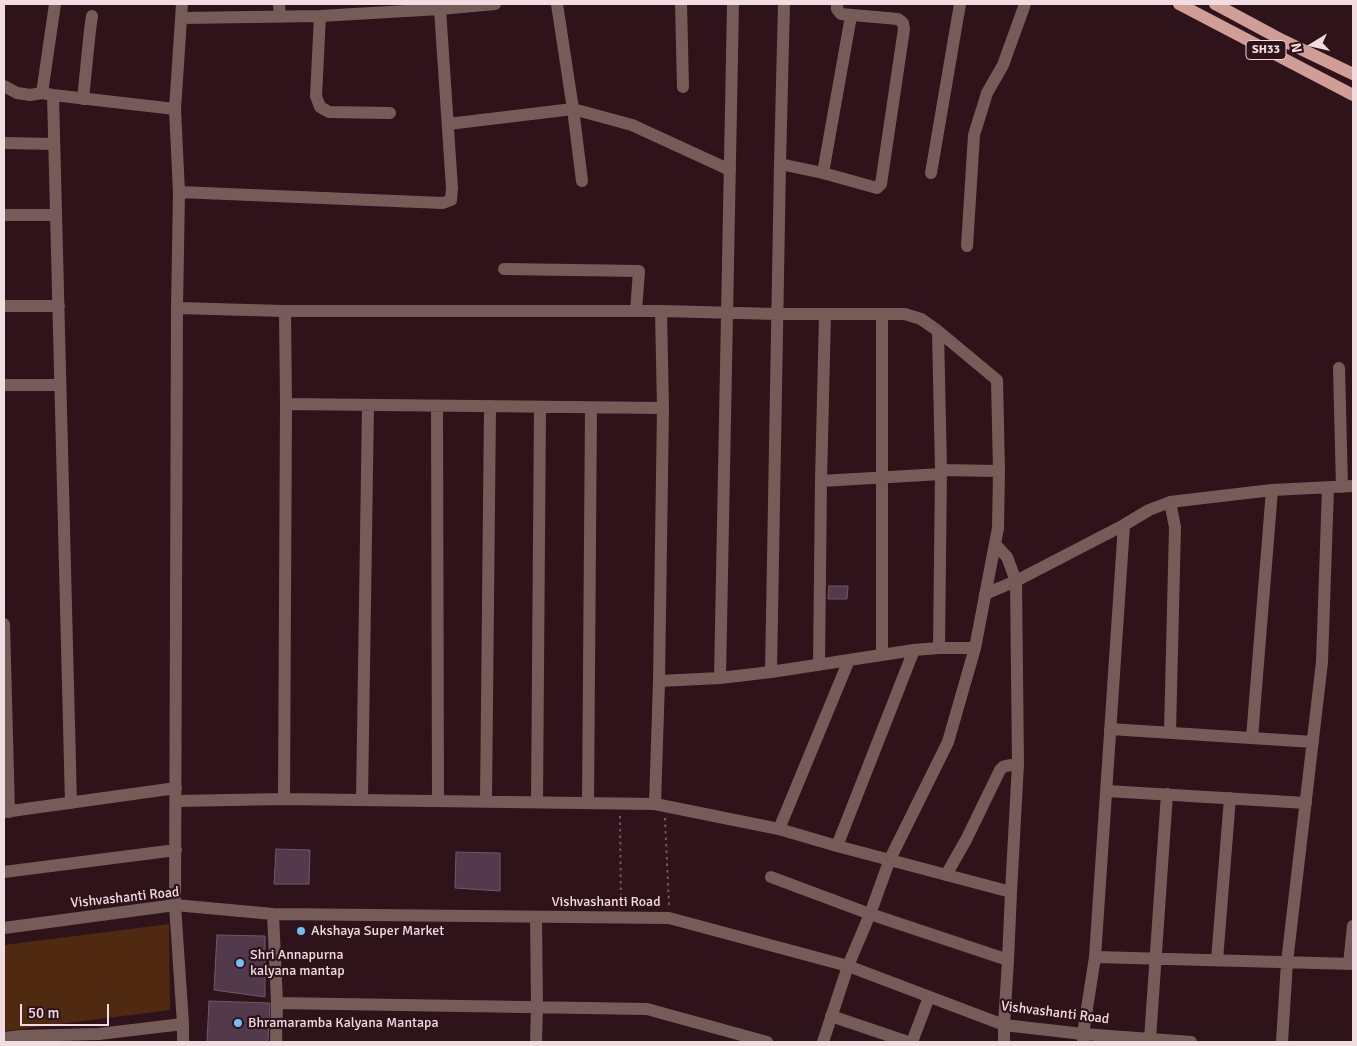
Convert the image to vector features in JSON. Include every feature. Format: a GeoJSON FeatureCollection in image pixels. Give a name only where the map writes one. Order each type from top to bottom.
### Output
{"type":"FeatureCollection","features":[{"type":"Feature","properties":{"kind":"main road","name":"SH33"},"geometry":{"type":"LineString","coordinates":[[1179,4],[1353,95]]}},
{"type":"Feature","properties":{"kind":"main road"},"geometry":{"type":"LineString","coordinates":[[1215,4],[1282,40],[1353,74]]}},
{"type":"Feature","properties":{"kind":"street"},"geometry":{"type":"LineString","coordinates":[[54,4],[47,94],[54,144],[71,803]]}},
{"type":"Feature","properties":{"kind":"street"},"geometry":{"type":"LineString","coordinates":[[182,4],[175,109],[179,192],[175,905],[183,1042]]}},
{"type":"Feature","properties":{"kind":"street"},"geometry":{"type":"LineString","coordinates":[[279,4],[280,17]]}},
{"type":"Feature","properties":{"kind":"street"},"geometry":{"type":"LineString","coordinates":[[182,18],[320,16],[339,9],[440,9],[495,4]]}},
{"type":"Feature","properties":{"kind":"street"},"geometry":{"type":"LineString","coordinates":[[557,4],[574,109],[582,181]]}},
{"type":"Feature","properties":{"kind":"street"},"geometry":{"type":"LineString","coordinates":[[681,4],[683,87]]}},
{"type":"Feature","properties":{"kind":"street"},"geometry":{"type":"LineString","coordinates":[[720,678],[733,4]]}},
{"type":"Feature","properties":{"kind":"street"},"geometry":{"type":"LineString","coordinates":[[771,672],[784,4]]}},
{"type":"Feature","properties":{"kind":"street"},"geometry":{"type":"LineString","coordinates":[[780,164],[823,173],[877,188],[881,184],[904,29],[903,23],[898,19],[841,14],[837,9],[837,4]]}},
{"type":"Feature","properties":{"kind":"street"},"geometry":{"type":"LineString","coordinates":[[932,173],[960,4]]}},
{"type":"Feature","properties":{"kind":"street"},"geometry":{"type":"LineString","coordinates":[[966,246],[974,135],[987,93],[1004,65],[1025,4]]}},
{"type":"Feature","properties":{"kind":"street"},"geometry":{"type":"LineString","coordinates":[[179,192],[443,204],[451,200],[452,188],[440,9]]}},
{"type":"Feature","properties":{"kind":"street"},"geometry":{"type":"LineString","coordinates":[[83,99],[92,16]]}},
{"type":"Feature","properties":{"kind":"street"},"geometry":{"type":"LineString","coordinates":[[320,16],[316,96],[320,107],[329,112],[390,113]]}},
{"type":"Feature","properties":{"kind":"street"},"geometry":{"type":"LineString","coordinates":[[823,173],[851,16]]}},
{"type":"Feature","properties":{"kind":"street"},"geometry":{"type":"LineString","coordinates":[[4,86],[10,93],[47,94],[175,109]]}},
{"type":"Feature","properties":{"kind":"street"},"geometry":{"type":"LineString","coordinates":[[448,124],[574,109],[632,125],[730,170]]}},
{"type":"Feature","properties":{"kind":"street"},"geometry":{"type":"LineString","coordinates":[[4,144],[54,144]]}},
{"type":"Feature","properties":{"kind":"street"},"geometry":{"type":"LineString","coordinates":[[4,215],[56,215]]}},
{"type":"Feature","properties":{"kind":"street"},"geometry":{"type":"LineString","coordinates":[[504,268],[638,271],[636,311]]}},
{"type":"Feature","properties":{"kind":"street"},"geometry":{"type":"LineString","coordinates":[[4,306],[59,306]]}},
{"type":"Feature","properties":{"kind":"street"},"geometry":{"type":"LineString","coordinates":[[177,308],[285,311],[661,311],[778,314],[905,314],[921,319],[938,331],[997,380],[998,528],[975,648],[948,742],[890,859],[848,966],[823,1042]]}},
{"type":"Feature","properties":{"kind":"street"},"geometry":{"type":"LineString","coordinates":[[284,799],[285,311]]}},
{"type":"Feature","properties":{"kind":"street"},"geometry":{"type":"LineString","coordinates":[[660,805],[659,681],[663,408],[661,311]]}},
{"type":"Feature","properties":{"kind":"street"},"geometry":{"type":"LineString","coordinates":[[820,665],[821,481],[825,314]]}},
{"type":"Feature","properties":{"kind":"street"},"geometry":{"type":"LineString","coordinates":[[882,314],[882,654]]}},
{"type":"Feature","properties":{"kind":"street"},"geometry":{"type":"LineString","coordinates":[[938,331],[941,472],[939,648]]}},
{"type":"Feature","properties":{"kind":"street"},"geometry":{"type":"LineString","coordinates":[[985,594],[1016,581],[1149,510],[1170,502],[1272,490],[1348,487],[1339,368]]}},
{"type":"Feature","properties":{"kind":"street"},"geometry":{"type":"LineString","coordinates":[[4,385],[60,385]]}},
{"type":"Feature","properties":{"kind":"street"},"geometry":{"type":"LineString","coordinates":[[286,404],[663,408]]}},
{"type":"Feature","properties":{"kind":"street"},"geometry":{"type":"LineString","coordinates":[[362,800],[368,405]]}},
{"type":"Feature","properties":{"kind":"street"},"geometry":{"type":"LineString","coordinates":[[437,406],[438,801]]}},
{"type":"Feature","properties":{"kind":"street"},"geometry":{"type":"LineString","coordinates":[[486,801],[490,406]]}},
{"type":"Feature","properties":{"kind":"street"},"geometry":{"type":"LineString","coordinates":[[537,802],[540,407]]}},
{"type":"Feature","properties":{"kind":"street"},"geometry":{"type":"LineString","coordinates":[[588,803],[591,408]]}},
{"type":"Feature","properties":{"kind":"street"},"geometry":{"type":"LineString","coordinates":[[821,481],[941,472],[999,471]]}},
{"type":"Feature","properties":{"kind":"street"},"geometry":{"type":"LineString","coordinates":[[1282,1042],[1287,962],[1322,662],[1328,488]]}},
{"type":"Feature","properties":{"kind":"street"},"geometry":{"type":"LineString","coordinates":[[1252,738],[1272,490]]}},
{"type":"Feature","properties":{"kind":"street"},"geometry":{"type":"LineString","coordinates":[[1170,502],[1175,528],[1170,732]]}},
{"type":"Feature","properties":{"kind":"street"},"geometry":{"type":"LineString","coordinates":[[1083,1038],[1095,957],[1124,525]]}},
{"type":"Feature","properties":{"kind":"street"},"geometry":{"type":"LineString","coordinates":[[995,544],[1007,557],[1016,581],[1018,764],[1010,892],[1004,1042]]}},
{"type":"Feature","properties":{"kind":"street"},"geometry":{"type":"LineString","coordinates":[[4,624],[6,812],[176,788]]}},
{"type":"Feature","properties":{"kind":"street"},"geometry":{"type":"LineString","coordinates":[[659,681],[720,678],[771,672],[914,650],[975,648]]}},
{"type":"Feature","properties":{"kind":"street"},"geometry":{"type":"LineString","coordinates":[[837,846],[914,650]]}},
{"type":"Feature","properties":{"kind":"street"},"geometry":{"type":"LineString","coordinates":[[779,829],[849,660]]}},
{"type":"Feature","properties":{"kind":"street"},"geometry":{"type":"LineString","coordinates":[[1110,729],[1313,742]]}},
{"type":"Feature","properties":{"kind":"street"},"geometry":{"type":"LineString","coordinates":[[946,875],[966,840],[1000,770],[1006,766],[1018,764]]}},
{"type":"Feature","properties":{"kind":"street"},"geometry":{"type":"LineString","coordinates":[[1107,791],[1306,803]]}},
{"type":"Feature","properties":{"kind":"street"},"geometry":{"type":"LineString","coordinates":[[1150,1039],[1168,794]]}},
{"type":"Feature","properties":{"kind":"street"},"geometry":{"type":"LineString","coordinates":[[1217,960],[1230,798]]}},
{"type":"Feature","properties":{"kind":"street"},"geometry":{"type":"LineString","coordinates":[[176,801],[284,799],[660,805],[779,829],[1010,892]]}},
{"type":"Feature","properties":{"kind":"street"},"geometry":{"type":"LineString","coordinates":[[4,872],[176,850]]}},
{"type":"Feature","properties":{"kind":"street"},"geometry":{"type":"LineString","coordinates":[[770,877],[870,914],[1008,960]]}},
{"type":"Feature","properties":{"kind":"street","name":"Vishvashanti Road"},"geometry":{"type":"LineString","coordinates":[[4,928],[175,905],[273,914],[669,918],[848,966],[1004,1025],[1083,1038],[1191,1042]]}},
{"type":"Feature","properties":{"kind":"street"},"geometry":{"type":"LineString","coordinates":[[273,914],[277,1003],[276,1042]]}},
{"type":"Feature","properties":{"kind":"street"},"geometry":{"type":"LineString","coordinates":[[536,917],[536,1042]]}},
{"type":"Feature","properties":{"kind":"street"},"geometry":{"type":"LineString","coordinates":[[1095,957],[1351,964],[1353,926]]}},
{"type":"Feature","properties":{"kind":"street"},"geometry":{"type":"LineString","coordinates":[[912,1042],[929,997]]}},
{"type":"Feature","properties":{"kind":"street"},"geometry":{"type":"LineString","coordinates":[[277,1003],[647,1010],[767,1042]]}},
{"type":"Feature","properties":{"kind":"street"},"geometry":{"type":"LineString","coordinates":[[831,1016],[908,1042]]}},
{"type":"Feature","properties":{"kind":"street"},"geometry":{"type":"LineString","coordinates":[[4,1038],[99,1038],[183,1024]]}},
{"type":"Feature","properties":{"kind":"street"},"geometry":{"type":"LineString","coordinates":[[998,1042],[1004,1025]]}},
{"type":"Feature","properties":{"kind":"path"},"geometry":{"type":"LineString","coordinates":[[620,803],[621,918]]}},
{"type":"Feature","properties":{"kind":"path"},"geometry":{"type":"LineString","coordinates":[[660,805],[669,918]]}},
{"type":"Feature","properties":{"kind":"shaded area"},"geometry":{"type":"Polygon","coordinates":[[[169,924],[170,1010],[4,1031],[4,945],[169,924]]]}},
{"type":"Feature","properties":{"kind":"building"},"geometry":{"type":"Polygon","coordinates":[[[829,586],[848,586],[847,599],[828,599],[829,586]]]}},
{"type":"Feature","properties":{"kind":"building"},"geometry":{"type":"Polygon","coordinates":[[[276,849],[310,850],[309,884],[274,884],[276,849]]]}},
{"type":"Feature","properties":{"kind":"building"},"geometry":{"type":"Polygon","coordinates":[[[456,852],[500,853],[500,891],[455,888],[456,852]]]}},
{"type":"Feature","properties":{"kind":"building","name":"Shri Annapurna kalyana mantap"},"geometry":{"type":"Polygon","coordinates":[[[217,935],[265,936],[265,997],[214,990],[217,935]]]}},
{"type":"Feature","properties":{"kind":"building","name":"Bhramaramba Kalyana Mantapa"},"geometry":{"type":"Polygon","coordinates":[[[209,1001],[270,1003],[268,1042],[207,1042],[209,1001]]]}},
{"type":"Feature","properties":{"kind":"place","name":"Akshaya Super Market"},"geometry":{"type":"Point","coordinates":[301,931]}},
{"type":"Feature","properties":{"kind":"place","name":"Shri Annapurna kalyana mantap"},"geometry":{"type":"Point","coordinates":[240,963]}},
{"type":"Feature","properties":{"kind":"place","name":"Bhramaramba Kalyana Mantapa"},"geometry":{"type":"Point","coordinates":[238,1023]}}]}
